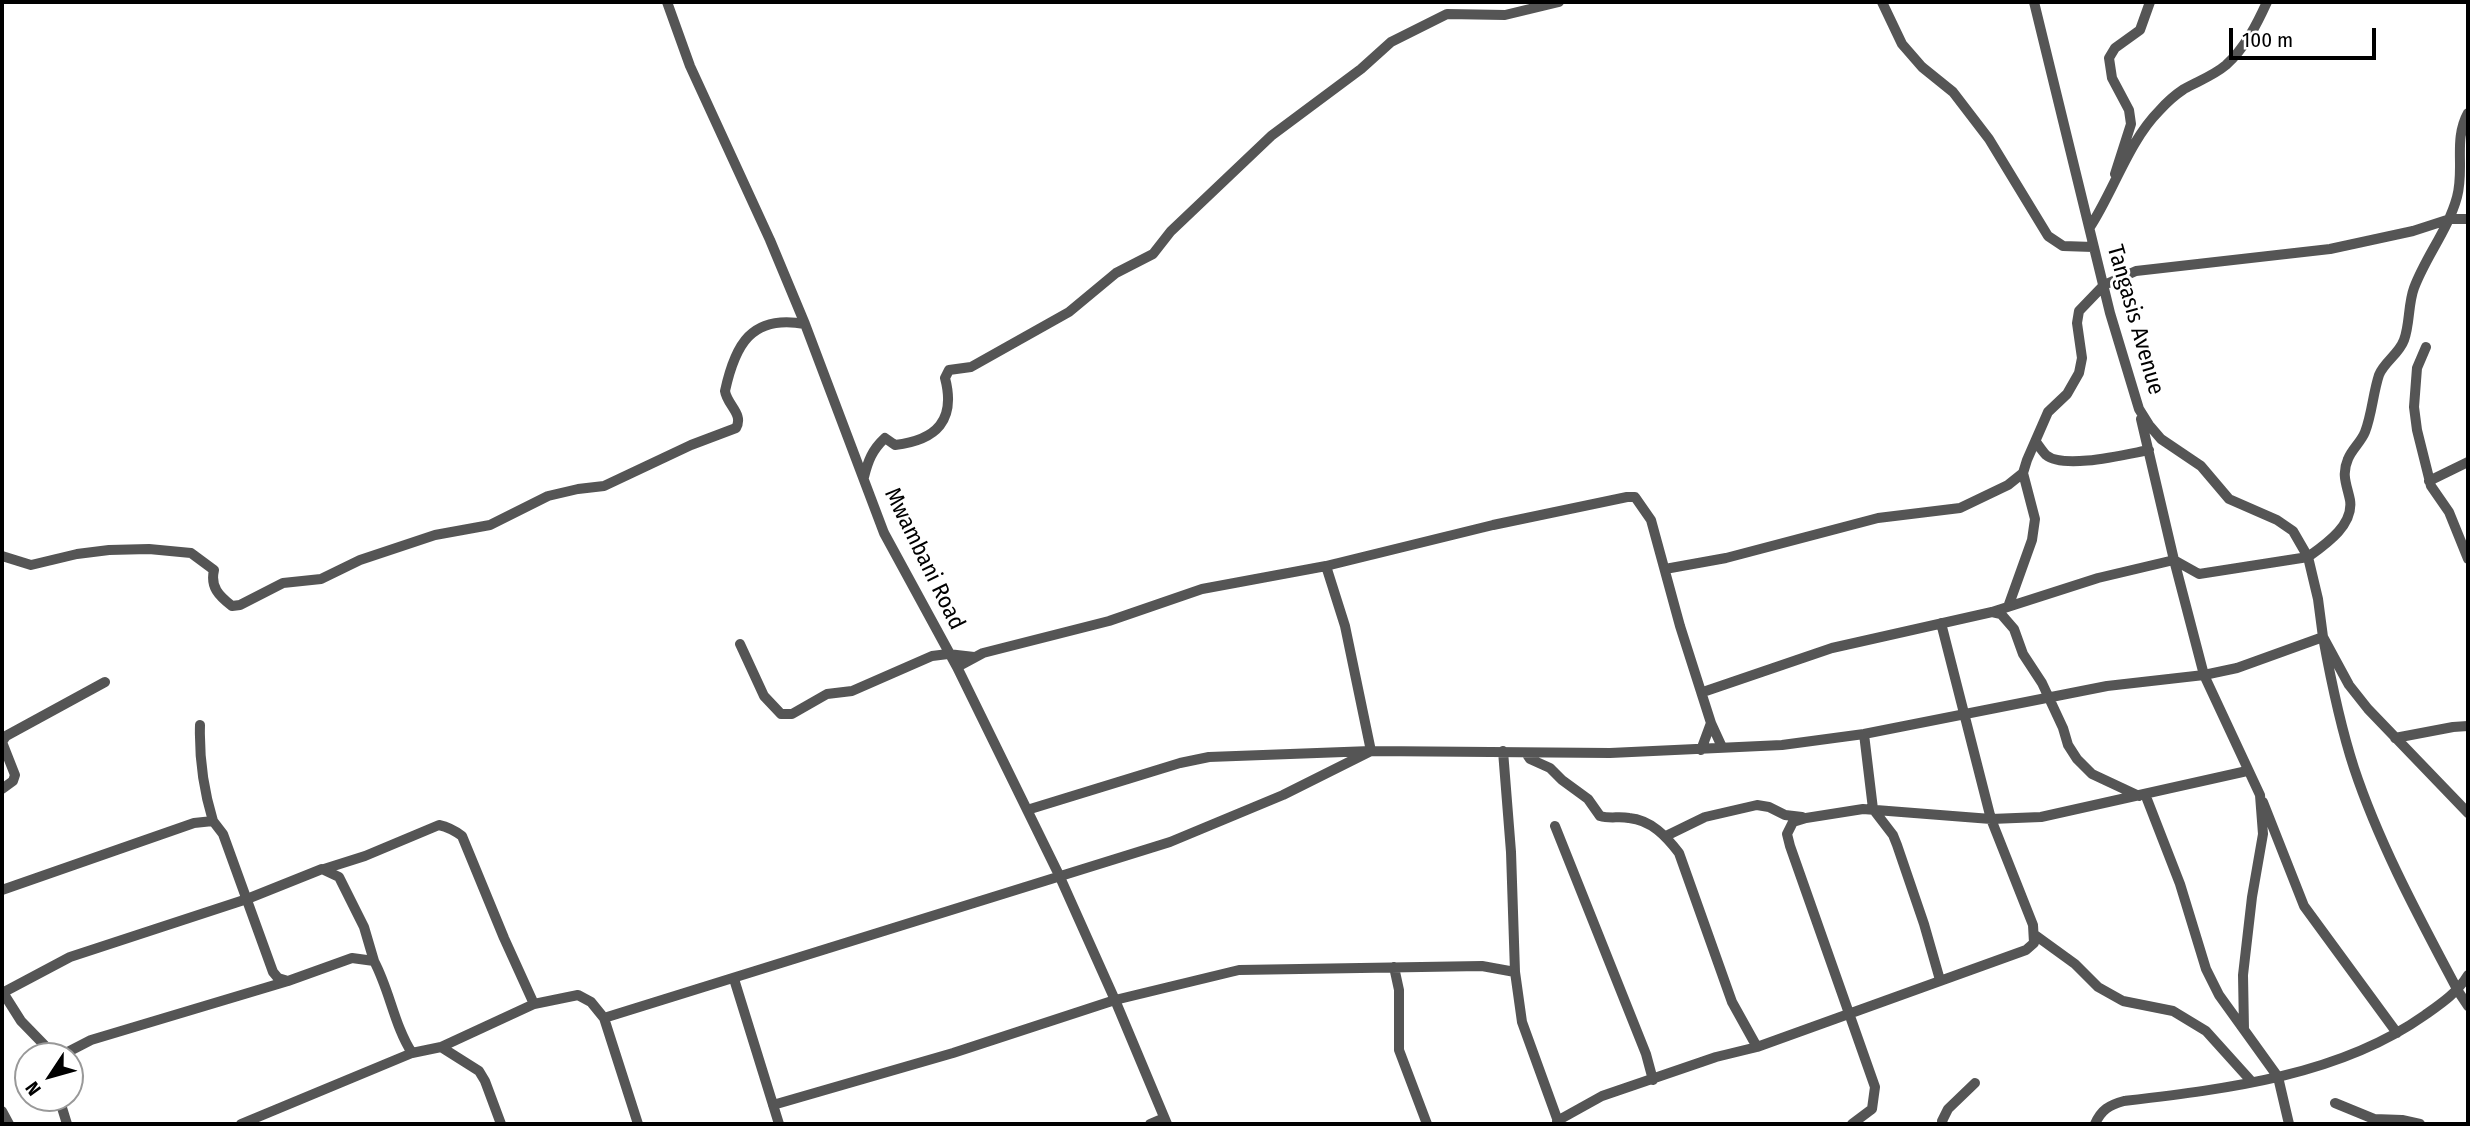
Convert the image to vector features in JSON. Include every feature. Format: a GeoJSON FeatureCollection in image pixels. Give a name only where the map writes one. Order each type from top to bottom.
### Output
{"type":"FeatureCollection","features":[{"type":"Feature","properties":{"kind":"street","name":"Mwambani Road"},"geometry":{"type":"LineString","coordinates":[[667,2],[690,66],[770,240],[805,324],[884,533],[957,667],[1059,875],[1166,1121]]}},
{"type":"Feature","properties":{"kind":"street"},"geometry":{"type":"LineString","coordinates":[[864,477],[872,453],[885,438],[895,445],[910,443],[944,422],[947,417],[948,390],[945,378],[949,370],[971,367],[1069,312],[1116,272],[1153,254],[1171,231],[1271,136],[1361,69],[1391,42],[1447,14],[1505,15],[1559,2]]}},
{"type":"Feature","properties":{"kind":"street"},"geometry":{"type":"LineString","coordinates":[[1882,2],[1902,44],[1922,67],[1953,92],[1989,139],[2049,236],[2063,246],[2093,247]]}},
{"type":"Feature","properties":{"kind":"street","name":"Tangasis Avenue"},"geometry":{"type":"LineString","coordinates":[[2034,2],[2110,313],[2139,409],[2161,439],[2201,466],[2230,499],[2277,520],[2292,531],[2308,558],[2318,599],[2323,637],[2349,685],[2395,738],[2468,813]]}},
{"type":"Feature","properties":{"kind":"street"},"geometry":{"type":"LineString","coordinates":[[2090,227],[2104,206],[2131,124],[2129,110],[2112,78],[2109,58],[2115,48],[2140,30],[2150,2]]}},
{"type":"Feature","properties":{"kind":"street"},"geometry":{"type":"LineString","coordinates":[[2113,182],[2158,112],[2182,91],[2227,64],[2255,28],[2267,2]]}},
{"type":"Feature","properties":{"kind":"street"},"geometry":{"type":"LineString","coordinates":[[1703,692],[1832,648],[1992,612],[2098,578],[2174,560],[2199,574],[2308,558],[2342,528],[2348,519],[2350,498],[2343,477],[2348,458],[2364,436],[2381,371],[2403,343],[2410,319],[2413,292],[2450,219],[2458,193],[2460,135],[2468,113]]}},
{"type":"Feature","properties":{"kind":"street"},"geometry":{"type":"LineString","coordinates":[[1665,569],[1726,558],[1878,518],[1960,508],[2008,485],[2023,473],[2048,412],[2067,394],[2079,373],[2082,358],[2078,311],[2104,285],[2136,271],[2330,249],[2450,219],[2468,219]]}},
{"type":"Feature","properties":{"kind":"street"},"geometry":{"type":"LineString","coordinates":[[2,556],[31,565],[109,550],[149,549],[191,553],[214,570],[212,579],[218,594],[232,606],[240,606],[283,583],[321,579],[360,560],[435,535],[491,525],[548,496],[604,486],[691,445],[736,428],[739,417],[725,391],[737,350],[764,325],[796,322],[805,324]]}},
{"type":"Feature","properties":{"kind":"street"},"geometry":{"type":"LineString","coordinates":[[2426,347],[2417,368],[2414,407],[2421,451],[2429,481],[2449,512],[2468,559]]}},
{"type":"Feature","properties":{"kind":"street"},"geometry":{"type":"LineString","coordinates":[[2139,409],[2204,675],[2275,827],[2304,906],[2397,1033]]}},
{"type":"Feature","properties":{"kind":"street"},"geometry":{"type":"LineString","coordinates":[[2036,442],[2047,455],[2064,461],[2091,460],[2149,450]]}},
{"type":"Feature","properties":{"kind":"street"},"geometry":{"type":"LineString","coordinates":[[2429,481],[2468,462]]}},
{"type":"Feature","properties":{"kind":"street"},"geometry":{"type":"LineString","coordinates":[[2008,607],[2032,540],[2035,519],[2023,473]]}},
{"type":"Feature","properties":{"kind":"street"},"geometry":{"type":"LineString","coordinates":[[957,667],[974,657],[1109,621],[1202,589],[1326,566],[1493,524],[1635,497],[1651,520],[1680,626],[1711,723],[1722,747]]}},
{"type":"Feature","properties":{"kind":"street"},"geometry":{"type":"LineString","coordinates":[[1326,566],[1345,626],[1371,751]]}},
{"type":"Feature","properties":{"kind":"street"},"geometry":{"type":"LineString","coordinates":[[2183,592],[2199,574]]}},
{"type":"Feature","properties":{"kind":"street"},"geometry":{"type":"LineString","coordinates":[[1992,612],[2001,614],[2014,629],[2023,654],[2042,683],[2077,760],[2092,774],[2142,795],[2180,884],[2206,969],[2219,995],[2278,1076],[2289,1124]]}},
{"type":"Feature","properties":{"kind":"street"},"geometry":{"type":"LineString","coordinates":[[1503,751],[1511,852],[1515,972],[1522,1022],[1558,1122],[1602,1096],[1716,1057],[1757,1047],[2026,950],[2034,943],[2035,935],[1991,819],[1941,623]]}},
{"type":"Feature","properties":{"kind":"street"},"geometry":{"type":"LineString","coordinates":[[1027,810],[1180,763],[1209,757],[1371,751],[1525,753],[1701,750],[1782,745],[1864,734],[2107,687],[2204,675],[2237,668],[2323,637],[2334,696],[2354,769],[2400,881],[2468,1006]]}},
{"type":"Feature","properties":{"kind":"street"},"geometry":{"type":"LineString","coordinates":[[740,644],[764,696],[781,714],[792,714],[827,694],[852,691],[932,656],[948,654],[974,657]]}},
{"type":"Feature","properties":{"kind":"street"},"geometry":{"type":"LineString","coordinates":[[2,789],[13,781],[15,775],[2,742],[6,736],[105,682]]}},
{"type":"Feature","properties":{"kind":"street"},"geometry":{"type":"LineString","coordinates":[[1701,750],[1711,723]]}},
{"type":"Feature","properties":{"kind":"street"},"geometry":{"type":"LineString","coordinates":[[200,725],[202,785],[213,821],[223,834],[273,972],[278,978],[288,981]]}},
{"type":"Feature","properties":{"kind":"street"},"geometry":{"type":"LineString","coordinates":[[2395,738],[2468,726]]}},
{"type":"Feature","properties":{"kind":"street"},"geometry":{"type":"LineString","coordinates":[[1864,734],[1873,809],[1893,835],[1897,845],[1940,980]]}},
{"type":"Feature","properties":{"kind":"street"},"geometry":{"type":"LineString","coordinates":[[604,1018],[1170,842],[1283,795],[1371,751]]}},
{"type":"Feature","properties":{"kind":"street"},"geometry":{"type":"LineString","coordinates":[[1525,753],[1530,760],[1550,768],[1588,799],[1600,816],[1630,818],[1645,823],[1666,836],[1679,853],[1732,1002],[1757,1047]]}},
{"type":"Feature","properties":{"kind":"street"},"geometry":{"type":"LineString","coordinates":[[1852,1124],[1872,1109],[1875,1087],[1787,834],[1793,822],[1873,809],[1991,819],[2041,817],[2247,771]]}},
{"type":"Feature","properties":{"kind":"street"},"geometry":{"type":"LineString","coordinates":[[2244,1029],[2243,975],[2263,834],[2260,795]]}},
{"type":"Feature","properties":{"kind":"street"},"geometry":{"type":"LineString","coordinates":[[1666,836],[1705,817],[1757,805],[1769,807],[1785,815],[1806,818]]}},
{"type":"Feature","properties":{"kind":"street"},"geometry":{"type":"LineString","coordinates":[[2,890],[194,823],[213,821]]}},
{"type":"Feature","properties":{"kind":"street"},"geometry":{"type":"LineString","coordinates":[[43,1042],[22,1020],[2,992],[70,957],[247,899],[322,869],[365,856],[439,825],[449,827],[462,836],[534,1004]]}},
{"type":"Feature","properties":{"kind":"street"},"geometry":{"type":"LineString","coordinates":[[1555,826],[1646,1054],[1653,1080]]}},
{"type":"Feature","properties":{"kind":"street"},"geometry":{"type":"LineString","coordinates":[[322,869],[339,877],[364,927],[403,1040],[412,1053]]}},
{"type":"Feature","properties":{"kind":"street"},"geometry":{"type":"LineString","coordinates":[[2035,935],[2075,964],[2098,987],[2123,1001],[2172,1011],[2206,1031],[2252,1082]]}},
{"type":"Feature","properties":{"kind":"street"},"geometry":{"type":"LineString","coordinates":[[84,1043],[288,981],[352,958],[374,961]]}},
{"type":"Feature","properties":{"kind":"street"},"geometry":{"type":"LineString","coordinates":[[773,1105],[953,1053],[1115,1000],[1240,970],[1482,966],[1515,972]]}},
{"type":"Feature","properties":{"kind":"street"},"geometry":{"type":"LineString","coordinates":[[1394,967],[1399,990],[1399,1050],[1427,1124]]}},
{"type":"Feature","properties":{"kind":"street"},"geometry":{"type":"LineString","coordinates":[[2095,1124],[2099,1114],[2110,1105],[2124,1101],[2252,1082],[2331,1062],[2397,1033],[2458,991],[2468,975]]}},
{"type":"Feature","properties":{"kind":"street"},"geometry":{"type":"LineString","coordinates":[[734,979],[779,1124]]}},
{"type":"Feature","properties":{"kind":"street"},"geometry":{"type":"LineString","coordinates":[[241,1124],[412,1053],[441,1047],[534,1004],[578,995],[591,1002],[604,1018],[638,1124]]}},
{"type":"Feature","properties":{"kind":"street"},"geometry":{"type":"LineString","coordinates":[[441,1047],[479,1070],[501,1124]]}},
{"type":"Feature","properties":{"kind":"street"},"geometry":{"type":"LineString","coordinates":[[1942,1124],[1948,1109],[1975,1083]]}},
{"type":"Feature","properties":{"kind":"street"},"geometry":{"type":"LineString","coordinates":[[2335,1103],[2374,1119],[2420,1124]]}},
{"type":"Feature","properties":{"kind":"street"},"geometry":{"type":"LineString","coordinates":[[626,1124],[633,1110]]}},
{"type":"Feature","properties":{"kind":"street"},"geometry":{"type":"LineString","coordinates":[[2,1111],[9,1124]]}},
{"type":"Feature","properties":{"kind":"street"},"geometry":{"type":"LineString","coordinates":[[1150,1124],[1166,1121]]}}]}
